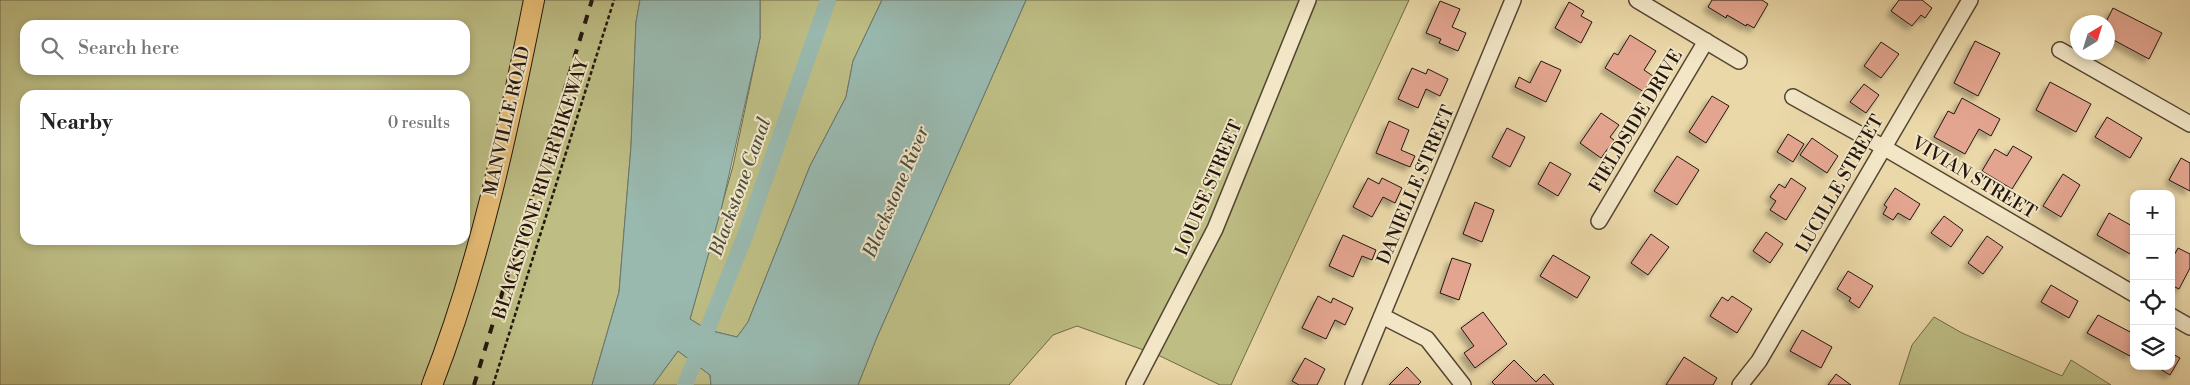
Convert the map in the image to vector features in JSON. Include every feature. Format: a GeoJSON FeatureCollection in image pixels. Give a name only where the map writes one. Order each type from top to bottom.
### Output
{"type":"FeatureCollection","features":[{"type":"Feature","properties":{"kind":"main road","name":"MANVILLE ROAD"},"geometry":{"type":"LineString","coordinates":[[432,385],[459,309],[505,139],[534,0]]}},
{"type":"Feature","properties":{"kind":"street","name":"LOUISE STREET"},"geometry":{"type":"LineString","coordinates":[[1134,385],[1215,230],[1308,0]]}},
{"type":"Feature","properties":{"kind":"street","name":"DANIELLE STREET"},"geometry":{"type":"LineString","coordinates":[[1353,385],[1513,0]]}},
{"type":"Feature","properties":{"kind":"street"},"geometry":{"type":"LineString","coordinates":[[1637,0],[1739,61]]}},
{"type":"Feature","properties":{"kind":"street","name":"LUCILLE STREET"},"geometry":{"type":"LineString","coordinates":[[1740,385],[1759,361],[1970,0]]}},
{"type":"Feature","properties":{"kind":"street","name":"FIELDSIDE DRIVE"},"geometry":{"type":"LineString","coordinates":[[1599,221],[1706,41]]}},
{"type":"Feature","properties":{"kind":"street"},"geometry":{"type":"LineString","coordinates":[[2060,50],[2190,124]]}},
{"type":"Feature","properties":{"kind":"street","name":"VIVIAN STREET"},"geometry":{"type":"LineString","coordinates":[[1793,97],[1884,147],[2130,292]]}},
{"type":"Feature","properties":{"kind":"street"},"geometry":{"type":"LineString","coordinates":[[1382,316],[1427,339],[1463,385]]}},
{"type":"Feature","properties":{"kind":"street"},"geometry":{"type":"LineString","coordinates":[[2175,318],[2190,327]]}},
{"type":"Feature","properties":{"kind":"path","name":"BLACKSTONE RIVER BIKEWAY"},"geometry":{"type":"LineString","coordinates":[[493,385],[614,0]]}},
{"type":"Feature","properties":{"kind":"green space"},"geometry":{"type":"Polygon","coordinates":[[[0,0],[640,0],[636,22],[631,146],[619,292],[592,385],[0,385],[0,0]]]}},
{"type":"Feature","properties":{"kind":"green space"},"geometry":{"type":"Polygon","coordinates":[[[760,0],[882,0],[853,61],[846,97],[810,166],[748,322],[737,337],[708,330],[690,319],[733,166],[760,38],[760,0]]]}},
{"type":"Feature","properties":{"kind":"green space"},"geometry":{"type":"Polygon","coordinates":[[[1026,0],[1409,0],[1231,385],[1220,385],[1160,356],[1077,326],[1053,335],[1009,385],[858,385],[877,337],[1026,0]]]}},
{"type":"Feature","properties":{"kind":"green space"},"geometry":{"type":"Polygon","coordinates":[[[1934,317],[1962,333],[2062,376],[2071,360],[2111,385],[1899,385],[1912,345],[1934,317]]]}},
{"type":"Feature","properties":{"kind":"green space"},"geometry":{"type":"Polygon","coordinates":[[[678,351],[710,375],[711,385],[653,385],[678,351]]]}},
{"type":"Feature","properties":{"kind":"water","name":"Blackstone River"},"geometry":{"type":"Polygon","coordinates":[[[640,0],[760,0],[760,38],[721,210],[690,319],[708,330],[737,337],[748,322],[810,166],[846,97],[853,61],[882,0],[1026,0],[877,337],[858,385],[711,385],[710,375],[678,351],[653,385],[592,385],[619,292],[631,146],[636,22],[640,0]]]}},
{"type":"Feature","properties":{"kind":"building"},"geometry":{"type":"Polygon","coordinates":[[[1712,0],[1762,0],[1768,4],[1754,28],[1747,24],[1746,26],[1727,15],[1726,18],[1708,7],[1712,0]]]}},
{"type":"Feature","properties":{"kind":"building"},"geometry":{"type":"Polygon","coordinates":[[[1899,0],[1922,0],[1932,8],[1925,18],[1921,15],[1912,26],[1891,11],[1899,0]]]}},
{"type":"Feature","properties":{"kind":"building"},"geometry":{"type":"Polygon","coordinates":[[[1440,1],[1460,9],[1452,27],[1466,33],[1458,51],[1439,43],[1441,39],[1426,33],[1440,1]]]}},
{"type":"Feature","properties":{"kind":"building"},"geometry":{"type":"Polygon","coordinates":[[[1569,2],[1584,11],[1581,16],[1592,22],[1581,43],[1555,28],[1569,2]]]}},
{"type":"Feature","properties":{"kind":"building"},"geometry":{"type":"Polygon","coordinates":[[[2113,8],[2162,33],[2149,59],[2115,41],[2115,15],[2110,15],[2113,8]]]}},
{"type":"Feature","properties":{"kind":"building"},"geometry":{"type":"Polygon","coordinates":[[[1630,35],[1656,51],[1644,70],[1653,76],[1644,92],[1605,68],[1614,53],[1618,55],[1630,35]]]}},
{"type":"Feature","properties":{"kind":"building"},"geometry":{"type":"Polygon","coordinates":[[[1975,41],[2000,53],[1978,96],[1954,83],[1975,41]]]}},
{"type":"Feature","properties":{"kind":"building"},"geometry":{"type":"Polygon","coordinates":[[[1881,42],[1899,54],[1881,78],[1864,66],[1881,42]]]}},
{"type":"Feature","properties":{"kind":"building"},"geometry":{"type":"Polygon","coordinates":[[[1541,61],[1561,70],[1546,102],[1515,87],[1519,77],[1530,83],[1541,61]]]}},
{"type":"Feature","properties":{"kind":"building"},"geometry":{"type":"Polygon","coordinates":[[[1412,68],[1426,74],[1428,69],[1448,79],[1440,96],[1426,89],[1418,108],[1398,99],[1412,68]]]}},
{"type":"Feature","properties":{"kind":"building"},"geometry":{"type":"Polygon","coordinates":[[[2050,82],[2091,104],[2076,132],[2036,110],[2050,82]]]}},
{"type":"Feature","properties":{"kind":"building"},"geometry":{"type":"Polygon","coordinates":[[[1864,84],[1879,95],[1866,113],[1850,102],[1864,84]]]}},
{"type":"Feature","properties":{"kind":"building"},"geometry":{"type":"Polygon","coordinates":[[[1712,96],[1729,106],[1706,143],[1689,132],[1712,96]]]}},
{"type":"Feature","properties":{"kind":"building"},"geometry":{"type":"Polygon","coordinates":[[[1962,98],[2000,119],[1991,136],[1979,129],[1965,154],[1934,137],[1948,111],[1954,114],[1962,98]]]}},
{"type":"Feature","properties":{"kind":"building"},"geometry":{"type":"Polygon","coordinates":[[[1601,113],[1619,125],[1610,137],[1614,140],[1601,158],[1580,143],[1601,113]]]}},
{"type":"Feature","properties":{"kind":"building"},"geometry":{"type":"Polygon","coordinates":[[[2107,117],[2142,138],[2130,158],[2095,137],[2107,117]]]}},
{"type":"Feature","properties":{"kind":"building"},"geometry":{"type":"Polygon","coordinates":[[[1389,121],[1409,130],[1401,150],[1415,156],[1410,167],[1376,153],[1389,121]]]}},
{"type":"Feature","properties":{"kind":"building"},"geometry":{"type":"Polygon","coordinates":[[[1507,128],[1525,137],[1510,167],[1492,157],[1507,128]]]}},
{"type":"Feature","properties":{"kind":"building"},"geometry":{"type":"Polygon","coordinates":[[[1788,134],[1804,144],[1793,162],[1777,152],[1788,134]]]}},
{"type":"Feature","properties":{"kind":"building"},"geometry":{"type":"Polygon","coordinates":[[[1812,138],[1838,156],[1827,173],[1800,155],[1812,138]]]}},
{"type":"Feature","properties":{"kind":"building"},"geometry":{"type":"Polygon","coordinates":[[[2013,146],[2032,157],[2012,189],[1982,171],[1995,149],[2007,156],[2013,146]]]}},
{"type":"Feature","properties":{"kind":"building"},"geometry":{"type":"Polygon","coordinates":[[[1677,156],[1699,170],[1677,205],[1654,191],[1677,156]]]}},
{"type":"Feature","properties":{"kind":"building"},"geometry":{"type":"Polygon","coordinates":[[[2181,158],[2190,163],[2190,191],[2169,180],[2181,158]]]}},
{"type":"Feature","properties":{"kind":"building"},"geometry":{"type":"Polygon","coordinates":[[[1550,162],[1571,174],[1558,196],[1538,184],[1550,162]]]}},
{"type":"Feature","properties":{"kind":"building"},"geometry":{"type":"Polygon","coordinates":[[[2063,174],[2080,185],[2061,217],[2043,206],[2063,174]]]}},
{"type":"Feature","properties":{"kind":"building"},"geometry":{"type":"Polygon","coordinates":[[[1368,178],[1379,184],[1382,178],[1402,188],[1395,203],[1383,197],[1372,217],[1353,207],[1368,178]]]}},
{"type":"Feature","properties":{"kind":"building"},"geometry":{"type":"Polygon","coordinates":[[[1791,178],[1806,188],[1786,220],[1770,210],[1776,201],[1770,197],[1779,184],[1785,188],[1791,178]]]}},
{"type":"Feature","properties":{"kind":"building"},"geometry":{"type":"Polygon","coordinates":[[[1895,188],[1920,204],[1910,220],[1898,213],[1893,220],[1883,214],[1887,207],[1884,205],[1895,188]]]}},
{"type":"Feature","properties":{"kind":"building"},"geometry":{"type":"Polygon","coordinates":[[[1475,202],[1494,210],[1482,242],[1463,234],[1475,202]]]}},
{"type":"Feature","properties":{"kind":"building"},"geometry":{"type":"Polygon","coordinates":[[[2109,213],[2130,225],[2130,254],[2097,235],[2109,213]]]}},
{"type":"Feature","properties":{"kind":"building"},"geometry":{"type":"Polygon","coordinates":[[[1944,216],[1963,230],[1951,247],[1931,233],[1944,216]]]}},
{"type":"Feature","properties":{"kind":"building"},"geometry":{"type":"Polygon","coordinates":[[[1766,232],[1783,244],[1770,263],[1753,251],[1766,232]]]}},
{"type":"Feature","properties":{"kind":"building"},"geometry":{"type":"Polygon","coordinates":[[[1651,234],[1669,247],[1648,275],[1631,263],[1651,234]]]}},
{"type":"Feature","properties":{"kind":"building"},"geometry":{"type":"Polygon","coordinates":[[[1343,235],[1376,250],[1372,260],[1362,256],[1353,277],[1329,266],[1343,235]]]}},
{"type":"Feature","properties":{"kind":"building"},"geometry":{"type":"Polygon","coordinates":[[[1987,236],[2003,247],[1983,274],[1968,263],[1987,236]]]}},
{"type":"Feature","properties":{"kind":"building"},"geometry":{"type":"Polygon","coordinates":[[[2178,248],[2190,254],[2190,268],[2179,289],[2175,287],[2175,254],[2178,248]]]}},
{"type":"Feature","properties":{"kind":"building"},"geometry":{"type":"Polygon","coordinates":[[[1553,255],[1590,277],[1577,298],[1540,276],[1553,255]]]}},
{"type":"Feature","properties":{"kind":"building"},"geometry":{"type":"Polygon","coordinates":[[[1452,258],[1471,264],[1459,300],[1440,293],[1452,258]]]}},
{"type":"Feature","properties":{"kind":"building"},"geometry":{"type":"Polygon","coordinates":[[[1848,271],[1873,286],[1859,308],[1849,301],[1851,298],[1837,289],[1848,271]]]}},
{"type":"Feature","properties":{"kind":"building"},"geometry":{"type":"Polygon","coordinates":[[[2051,285],[2078,301],[2069,318],[2041,302],[2051,285]]]}},
{"type":"Feature","properties":{"kind":"building"},"geometry":{"type":"Polygon","coordinates":[[[1318,296],[1331,303],[1333,298],[1353,308],[1345,325],[1335,320],[1326,339],[1302,328],[1318,296]]]}},
{"type":"Feature","properties":{"kind":"building"},"geometry":{"type":"Polygon","coordinates":[[[1732,296],[1752,309],[1737,333],[1710,316],[1722,297],[1728,301],[1732,296]]]}},
{"type":"Feature","properties":{"kind":"building"},"geometry":{"type":"Polygon","coordinates":[[[1483,312],[1507,344],[1475,368],[1464,353],[1474,346],[1461,328],[1483,312]]]}},
{"type":"Feature","properties":{"kind":"building"},"geometry":{"type":"Polygon","coordinates":[[[2098,315],[2130,332],[2130,356],[2087,333],[2098,315]]]}},
{"type":"Feature","properties":{"kind":"building"},"geometry":{"type":"Polygon","coordinates":[[[1802,330],[1832,347],[1821,368],[1790,351],[1802,330]]]}},
{"type":"Feature","properties":{"kind":"building"},"geometry":{"type":"Polygon","coordinates":[[[2175,355],[2180,358],[2175,366],[2175,355]]]}},
{"type":"Feature","properties":{"kind":"building"},"geometry":{"type":"Polygon","coordinates":[[[1684,357],[1717,378],[1713,385],[1666,385],[1684,357]]]}},
{"type":"Feature","properties":{"kind":"building"},"geometry":{"type":"Polygon","coordinates":[[[1305,358],[1325,369],[1317,385],[1299,385],[1292,381],[1305,358]]]}},
{"type":"Feature","properties":{"kind":"building"},"geometry":{"type":"Polygon","coordinates":[[[1514,360],[1536,382],[1544,374],[1554,385],[1495,385],[1492,382],[1514,360]]]}},
{"type":"Feature","properties":{"kind":"building"},"geometry":{"type":"Polygon","coordinates":[[[1407,367],[1421,382],[1418,385],[1389,385],[1407,367]]]}},
{"type":"Feature","properties":{"kind":"building"},"geometry":{"type":"Polygon","coordinates":[[[2162,370],[2173,370],[2170,375],[2162,370]]]}},
{"type":"Feature","properties":{"kind":"building"},"geometry":{"type":"Polygon","coordinates":[[[1836,374],[1851,385],[1828,385],[1836,374]]]}},
{"type":"Feature","properties":{"kind":"waterway","name":"Blackstone Canal"},"geometry":{"type":"LineString","coordinates":[[685,385],[745,236],[828,0]]}},
{"type":"Feature","properties":{"kind":"railway"},"geometry":{"type":"LineString","coordinates":[[474,385],[592,0]]}}]}
